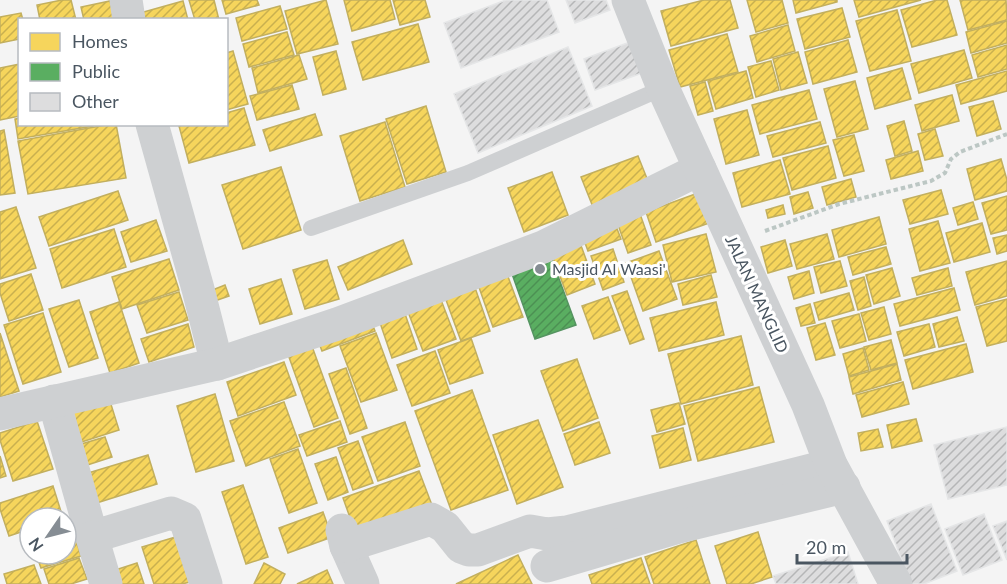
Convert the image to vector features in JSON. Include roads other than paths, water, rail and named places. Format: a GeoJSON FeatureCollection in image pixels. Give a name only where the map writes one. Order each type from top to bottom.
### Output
{"type":"FeatureCollection","features":[{"type":"Feature","properties":{"kind":"street"},"geometry":{"type":"LineString","coordinates":[[126,0],[129,18]]}},
{"type":"Feature","properties":{"kind":"street","name":"JALAN MANGLID"},"geometry":{"type":"LineString","coordinates":[[628,0],[663,88],[808,405],[837,476],[896,584]]}},
{"type":"Feature","properties":{"kind":"street"},"geometry":{"type":"LineString","coordinates":[[153,126],[217,364]]}},
{"type":"Feature","properties":{"kind":"street"},"geometry":{"type":"LineString","coordinates":[[0,414],[217,364],[347,320],[543,248],[700,169]]}},
{"type":"Feature","properties":{"kind":"street"},"geometry":{"type":"LineString","coordinates":[[54,401],[106,584]]}},
{"type":"Feature","properties":{"kind":"street"},"geometry":{"type":"LineString","coordinates":[[363,584],[344,538],[431,519],[445,527],[461,547],[478,550],[526,531],[547,534],[567,532],[837,476]]}},
{"type":"Feature","properties":{"kind":"street"},"geometry":{"type":"LineString","coordinates":[[547,566],[679,527],[837,476]]}},
{"type":"Feature","properties":{"kind":"street"},"geometry":{"type":"LineString","coordinates":[[92,537],[171,513],[185,519],[206,584]]}},
{"type":"Feature","properties":{"kind":"lane"},"geometry":{"type":"LineString","coordinates":[[311,228],[468,173],[663,88]]}},
{"type":"Feature","properties":{"kind":"place","name":"Masjid Al Waasi'"},"geometry":{"type":"Point","coordinates":[540,269]}}]}
